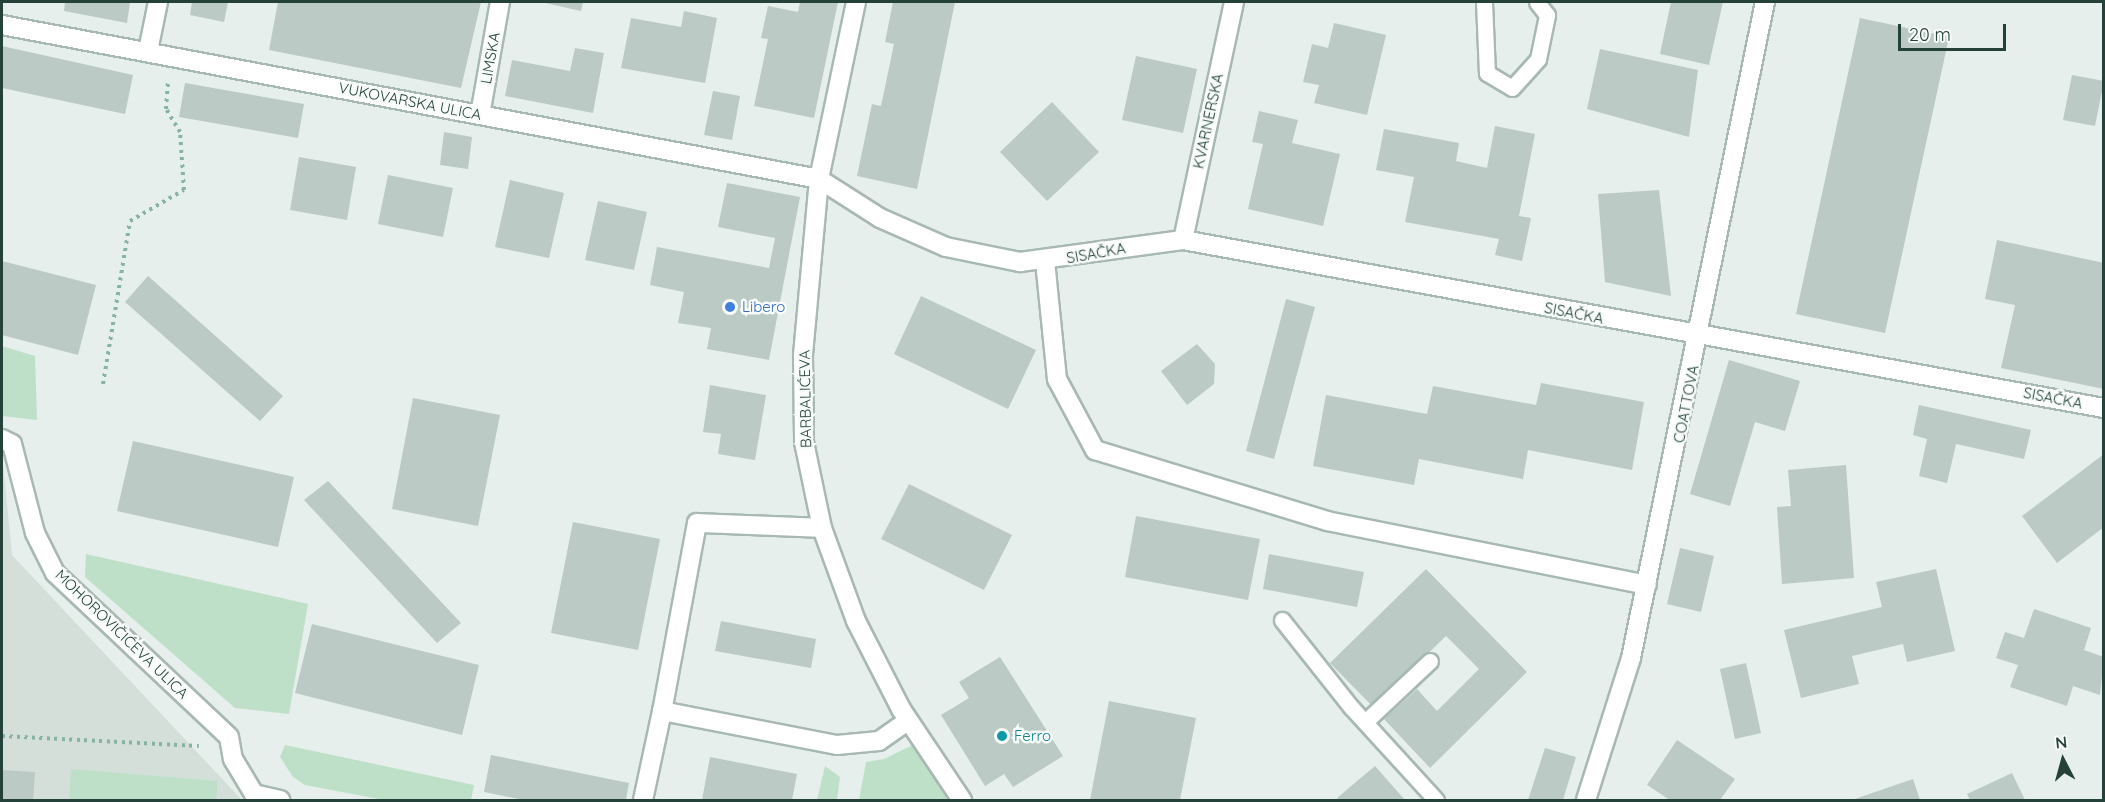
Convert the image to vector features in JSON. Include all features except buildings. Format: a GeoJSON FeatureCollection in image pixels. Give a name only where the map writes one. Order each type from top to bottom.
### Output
{"type":"FeatureCollection","features":[{"type":"Feature","properties":{"kind":"street"},"geometry":{"type":"LineString","coordinates":[[148,51],[158,2]]}},
{"type":"Feature","properties":{"kind":"street","name":"LIMSKA"},"geometry":{"type":"LineString","coordinates":[[480,115],[500,2]]}},
{"type":"Feature","properties":{"kind":"street","name":"BARBALIĆEVA"},"geometry":{"type":"LineString","coordinates":[[856,2],[819,178],[803,356],[804,442],[822,528],[856,621],[908,721],[962,801]]}},
{"type":"Feature","properties":{"kind":"street","name":"KVARNERSKA"},"geometry":{"type":"LineString","coordinates":[[1183,240],[1234,2]]}},
{"type":"Feature","properties":{"kind":"street","name":"COATTOVA"},"geometry":{"type":"LineString","coordinates":[[1586,801],[1631,658],[1765,2]]}},
{"type":"Feature","properties":{"kind":"street","name":"VUKOVARSKA ULICA"},"geometry":{"type":"LineString","coordinates":[[2,25],[819,178]]}},
{"type":"Feature","properties":{"kind":"street","name":"SISAČKA"},"geometry":{"type":"LineString","coordinates":[[819,178],[880,218],[946,247],[1020,262],[1046,261],[1183,240],[1698,336],[2103,408]]}},
{"type":"Feature","properties":{"kind":"street","name":"SISAČKA"},"geometry":{"type":"LineString","coordinates":[[1046,261],[1056,379],[1095,450],[1327,521],[1647,585]]}},
{"type":"Feature","properties":{"kind":"street","name":"MOHOROVIČIĆEVA ULICA"},"geometry":{"type":"LineString","coordinates":[[2,439],[12,444],[35,533],[56,573],[229,737],[233,759],[254,794],[280,801]]}},
{"type":"Feature","properties":{"kind":"street"},"geometry":{"type":"LineString","coordinates":[[644,801],[697,523],[822,528]]}},
{"type":"Feature","properties":{"kind":"street"},"geometry":{"type":"LineString","coordinates":[[662,711],[837,745],[879,741],[908,721]]}},
{"type":"Feature","properties":{"kind":"lane"},"geometry":{"type":"LineString","coordinates":[[1484,2],[1487,73],[1512,87],[1538,59],[1547,15],[1537,2]]}},
{"type":"Feature","properties":{"kind":"lane"},"geometry":{"type":"LineString","coordinates":[[1282,620],[1365,722],[1436,801]]}},
{"type":"Feature","properties":{"kind":"lane"},"geometry":{"type":"LineString","coordinates":[[1365,722],[1430,662]]}},
{"type":"Feature","properties":{"kind":"path"},"geometry":{"type":"LineString","coordinates":[[102,384],[130,221],[184,189],[180,132],[166,110],[171,56]]}},
{"type":"Feature","properties":{"kind":"path"},"geometry":{"type":"LineString","coordinates":[[2,736],[204,747]]}},
{"type":"Feature","properties":{"kind":"shaded area"},"geometry":{"type":"Polygon","coordinates":[[[2,453],[12,555],[242,800],[2,800],[2,453]]]}},
{"type":"Feature","properties":{"kind":"green space"},"geometry":{"type":"Polygon","coordinates":[[[2,346],[35,356],[37,420],[2,416],[2,346]]]}},
{"type":"Feature","properties":{"kind":"green space"},"geometry":{"type":"Polygon","coordinates":[[[86,554],[308,604],[289,714],[235,708],[85,577],[86,554]]]}},
{"type":"Feature","properties":{"kind":"green space"},"geometry":{"type":"Polygon","coordinates":[[[917,743],[957,800],[859,800],[866,762],[884,759],[917,743]]]}},
{"type":"Feature","properties":{"kind":"green space"},"geometry":{"type":"Polygon","coordinates":[[[285,745],[474,785],[471,800],[384,800],[305,785],[293,777],[280,757],[285,745]]]}},
{"type":"Feature","properties":{"kind":"green space"},"geometry":{"type":"Polygon","coordinates":[[[825,766],[840,777],[837,800],[817,800],[825,766]]]}},
{"type":"Feature","properties":{"kind":"green space"},"geometry":{"type":"Polygon","coordinates":[[[71,769],[218,781],[216,800],[69,800],[71,769]]]}},
{"type":"Feature","properties":{"kind":"place","name":"Libero"},"geometry":{"type":"Point","coordinates":[730,307]}},
{"type":"Feature","properties":{"kind":"place","name":"Ferro"},"geometry":{"type":"Point","coordinates":[1002,736]}}]}
